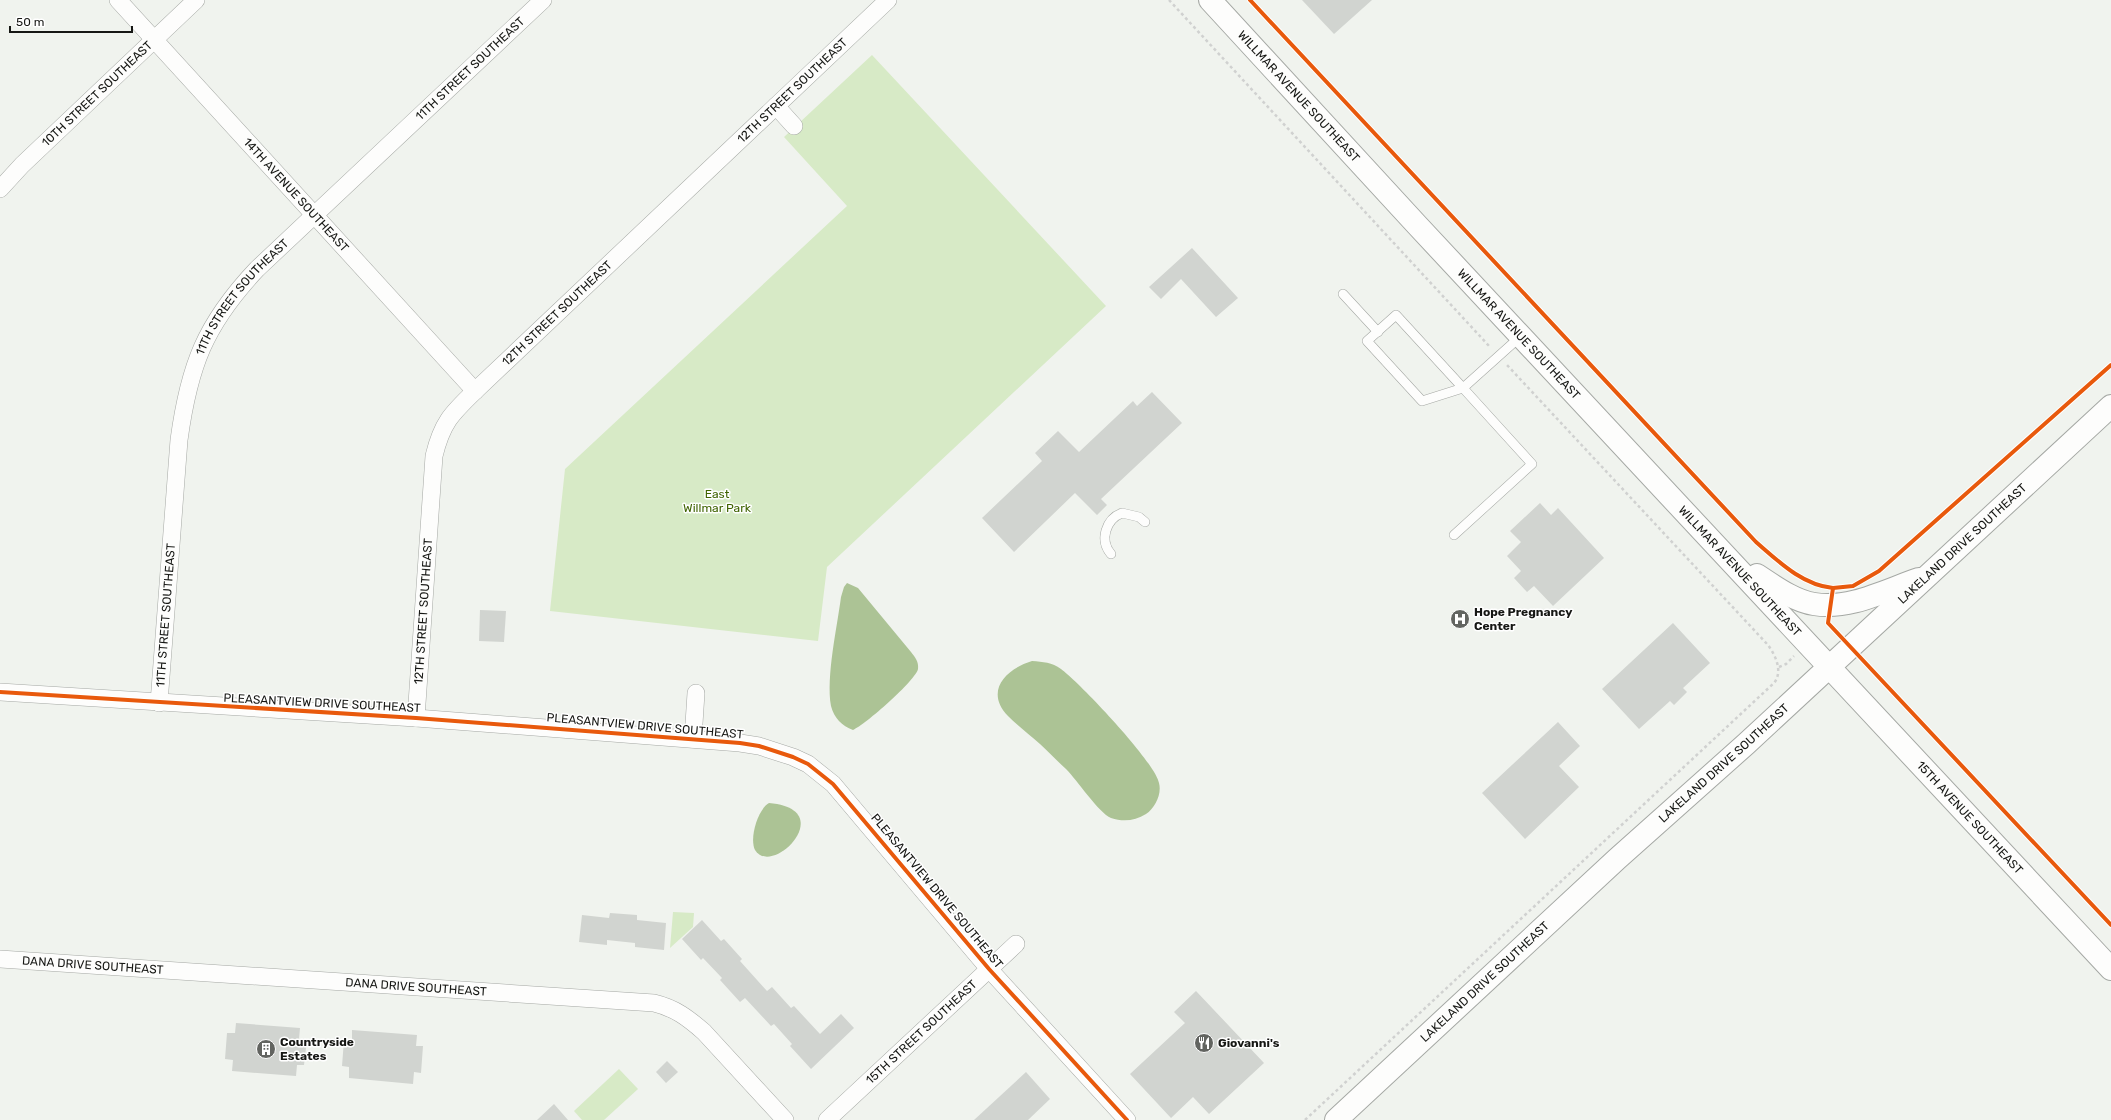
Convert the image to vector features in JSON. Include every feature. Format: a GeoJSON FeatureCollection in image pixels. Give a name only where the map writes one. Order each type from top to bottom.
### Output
{"type":"FeatureCollection","features":[{"type":"Feature","properties":{"kind":"main road","name":"WILLMAR AVENUE SOUTHEAST"},"geometry":{"type":"LineString","coordinates":[[1210,0],[1521,336],[1830,666]]}},
{"type":"Feature","properties":{"kind":"main road","name":"LAKELAND DRIVE SOUTHEAST"},"geometry":{"type":"LineString","coordinates":[[1336,1120],[1617,858],[1830,666],[2111,406]]}},
{"type":"Feature","properties":{"kind":"main road"},"geometry":{"type":"LineString","coordinates":[[1716,544],[1779,590],[1814,604],[1848,604],[1928,576]]}},
{"type":"Feature","properties":{"kind":"main road","name":"15TH AVENUE SOUTHEAST"},"geometry":{"type":"LineString","coordinates":[[1830,666],[2111,969]]}},
{"type":"Feature","properties":{"kind":"street","name":"14TH AVENUE SOUTHEAST"},"geometry":{"type":"LineString","coordinates":[[118,0],[475,391]]}},
{"type":"Feature","properties":{"kind":"street","name":"10TH STREET SOUTHEAST"},"geometry":{"type":"LineString","coordinates":[[0,189],[22,165],[196,0]]}},
{"type":"Feature","properties":{"kind":"street","name":"11TH STREET SOUTHEAST"},"geometry":{"type":"LineString","coordinates":[[159,703],[179,440],[190,378],[206,337],[228,301],[257,269],[543,0]]}},
{"type":"Feature","properties":{"kind":"street","name":"12TH STREET SOUTHEAST"},"geometry":{"type":"LineString","coordinates":[[416,718],[434,456],[443,425],[454,411],[888,0]]}},
{"type":"Feature","properties":{"kind":"street"},"geometry":{"type":"LineString","coordinates":[[776,106],[794,126]]}},
{"type":"Feature","properties":{"kind":"street","name":"PLEASANTVIEW DRIVE SOUTHEAST"},"geometry":{"type":"LineString","coordinates":[[0,692],[416,718],[693,739],[759,746],[793,757],[821,773],[845,798],[989,969],[1127,1120]]}},
{"type":"Feature","properties":{"kind":"street"},"geometry":{"type":"LineString","coordinates":[[693,739],[696,693]]}},
{"type":"Feature","properties":{"kind":"street","name":"15TH STREET SOUTHEAST"},"geometry":{"type":"LineString","coordinates":[[827,1120],[1016,944]]}},
{"type":"Feature","properties":{"kind":"street","name":"DANA DRIVE SOUTHEAST"},"geometry":{"type":"LineString","coordinates":[[0,959],[654,1003],[675,1010],[689,1019],[704,1032],[785,1120]]}},
{"type":"Feature","properties":{"kind":"lane"},"geometry":{"type":"LineString","coordinates":[[1343,294],[1378,332]]}},
{"type":"Feature","properties":{"kind":"lane"},"geometry":{"type":"LineString","coordinates":[[1454,536],[1532,464],[1463,388],[1396,315],[1367,341],[1422,401],[1463,388],[1521,336]]}},
{"type":"Feature","properties":{"kind":"lane"},"geometry":{"type":"LineString","coordinates":[[1111,554],[1106,546],[1106,532],[1108,523],[1113,518],[1122,513],[1139,517],[1145,522]]}},
{"type":"Feature","properties":{"kind":"path"},"geometry":{"type":"LineString","coordinates":[[1169,0],[1768,645],[1779,667],[1778,675],[1774,683],[1305,1120]]}},
{"type":"Feature","properties":{"kind":"green space","name":"East Willmar Park"},"geometry":{"type":"Polygon","coordinates":[[[872,55],[1106,306],[827,567],[818,641],[550,611],[565,469],[847,206],[784,137],[872,55]]]}},
{"type":"Feature","properties":{"kind":"green space"},"geometry":{"type":"Polygon","coordinates":[[[673,912],[694,913],[693,927],[670,948],[673,912]]]}},
{"type":"Feature","properties":{"kind":"green space"},"geometry":{"type":"Polygon","coordinates":[[[619,1069],[638,1089],[604,1120],[582,1120],[574,1111],[619,1069]]]}},
{"type":"Feature","properties":{"kind":"shaded area"},"geometry":{"type":"Polygon","coordinates":[[[847,583],[858,588],[912,654],[918,664],[918,669],[915,675],[900,692],[868,720],[853,730],[842,724],[836,718],[831,706],[830,694],[831,667],[841,597],[847,583]]]}},
{"type":"Feature","properties":{"kind":"shaded area"},"geometry":{"type":"Polygon","coordinates":[[[1032,661],[1054,665],[1071,677],[1116,723],[1145,758],[1160,787],[1157,800],[1146,814],[1138,818],[1124,820],[1111,818],[1106,815],[1094,803],[1071,774],[1040,744],[1012,720],[1001,707],[998,698],[998,690],[1001,682],[1014,669],[1032,661]]]}},
{"type":"Feature","properties":{"kind":"shaded area"},"geometry":{"type":"Polygon","coordinates":[[[769,803],[789,808],[799,817],[800,828],[795,839],[786,849],[774,855],[763,856],[755,850],[753,838],[758,817],[761,811],[769,803]]]}},
{"type":"Feature","properties":{"kind":"building"},"geometry":{"type":"Polygon","coordinates":[[[1302,0],[1372,0],[1334,34],[1302,0]]]}},
{"type":"Feature","properties":{"kind":"building"},"geometry":{"type":"Polygon","coordinates":[[[1192,248],[1238,298],[1216,317],[1181,279],[1161,299],[1149,287],[1192,248]]]}},
{"type":"Feature","properties":{"kind":"building"},"geometry":{"type":"Polygon","coordinates":[[[1152,392],[1182,423],[1101,499],[1107,505],[1097,515],[1075,493],[1014,552],[982,518],[1042,461],[1035,453],[1058,431],[1079,452],[1133,401],[1137,406],[1152,392]]]}},
{"type":"Feature","properties":{"kind":"building"},"geometry":{"type":"Polygon","coordinates":[[[1540,503],[1551,515],[1558,508],[1604,558],[1553,606],[1534,586],[1527,592],[1514,578],[1521,571],[1507,556],[1521,542],[1510,531],[1540,503]]]}},
{"type":"Feature","properties":{"kind":"building"},"geometry":{"type":"Polygon","coordinates":[[[480,610],[506,611],[504,642],[479,641],[480,610]]]}},
{"type":"Feature","properties":{"kind":"building"},"geometry":{"type":"Polygon","coordinates":[[[1673,623],[1710,663],[1683,688],[1687,692],[1674,705],[1670,701],[1639,729],[1602,689],[1673,623]]]}},
{"type":"Feature","properties":{"kind":"building"},"geometry":{"type":"Polygon","coordinates":[[[1558,722],[1580,746],[1559,766],[1579,787],[1525,839],[1482,793],[1558,722]]]}},
{"type":"Feature","properties":{"kind":"building"},"geometry":{"type":"Polygon","coordinates":[[[610,913],[637,915],[637,920],[666,923],[664,950],[635,947],[635,943],[607,940],[607,945],[579,942],[582,915],[609,918],[610,913]]]}},
{"type":"Feature","properties":{"kind":"building"},"geometry":{"type":"Polygon","coordinates":[[[702,920],[721,941],[724,939],[742,959],[740,961],[767,991],[772,987],[791,1008],[794,1006],[820,1034],[841,1014],[854,1028],[811,1069],[790,1046],[792,1044],[774,1024],[771,1026],[745,998],[740,1002],[720,980],[722,978],[703,958],[701,960],[682,939],[702,920]]]}},
{"type":"Feature","properties":{"kind":"building","name":"Giovanni's"},"geometry":{"type":"Polygon","coordinates":[[[1196,991],[1264,1063],[1209,1114],[1193,1097],[1171,1118],[1130,1074],[1185,1023],[1174,1012],[1196,991]]]}},
{"type":"Feature","properties":{"kind":"building","name":"Countryside Estates"},"geometry":{"type":"Polygon","coordinates":[[[236,1023],[300,1028],[299,1039],[307,1039],[304,1065],[297,1065],[296,1076],[232,1071],[233,1060],[225,1059],[227,1033],[235,1033],[236,1023]]]}},
{"type":"Feature","properties":{"kind":"building","name":"Countryside Estates"},"geometry":{"type":"Polygon","coordinates":[[[352,1030],[417,1035],[416,1046],[423,1046],[421,1073],[414,1072],[413,1084],[349,1078],[349,1067],[342,1066],[344,1040],[352,1040],[352,1030]]]}},
{"type":"Feature","properties":{"kind":"building"},"geometry":{"type":"Polygon","coordinates":[[[667,1061],[678,1072],[666,1083],[656,1072],[667,1061]]]}},
{"type":"Feature","properties":{"kind":"building"},"geometry":{"type":"Polygon","coordinates":[[[1026,1072],[1050,1099],[1028,1120],[974,1120],[1026,1072]]]}},
{"type":"Feature","properties":{"kind":"building"},"geometry":{"type":"Polygon","coordinates":[[[554,1104],[568,1120],[537,1120],[554,1104]]]}},
{"type":"Feature","properties":{"kind":"cycle path"},"geometry":{"type":"LineString","coordinates":[[1250,0],[1756,542],[1782,564],[1801,577],[1822,586],[1833,588],[1828,623],[2111,925]]}},
{"type":"Feature","properties":{"kind":"cycle path"},"geometry":{"type":"LineString","coordinates":[[1833,588],[1853,586],[1879,571],[2111,365]]}},
{"type":"Feature","properties":{"kind":"cycle path"},"geometry":{"type":"LineString","coordinates":[[0,692],[416,718],[740,743],[759,746],[793,757],[808,764],[833,784],[989,969],[1127,1120]]}},
{"type":"Feature","properties":{"kind":"place","name":"Hope Pregnancy Center"},"geometry":{"type":"Point","coordinates":[1460,619]}},
{"type":"Feature","properties":{"kind":"place","name":"Giovanni's"},"geometry":{"type":"Point","coordinates":[1204,1043]}},
{"type":"Feature","properties":{"kind":"place","name":"Countryside Estates"},"geometry":{"type":"Point","coordinates":[266,1049]}}]}
